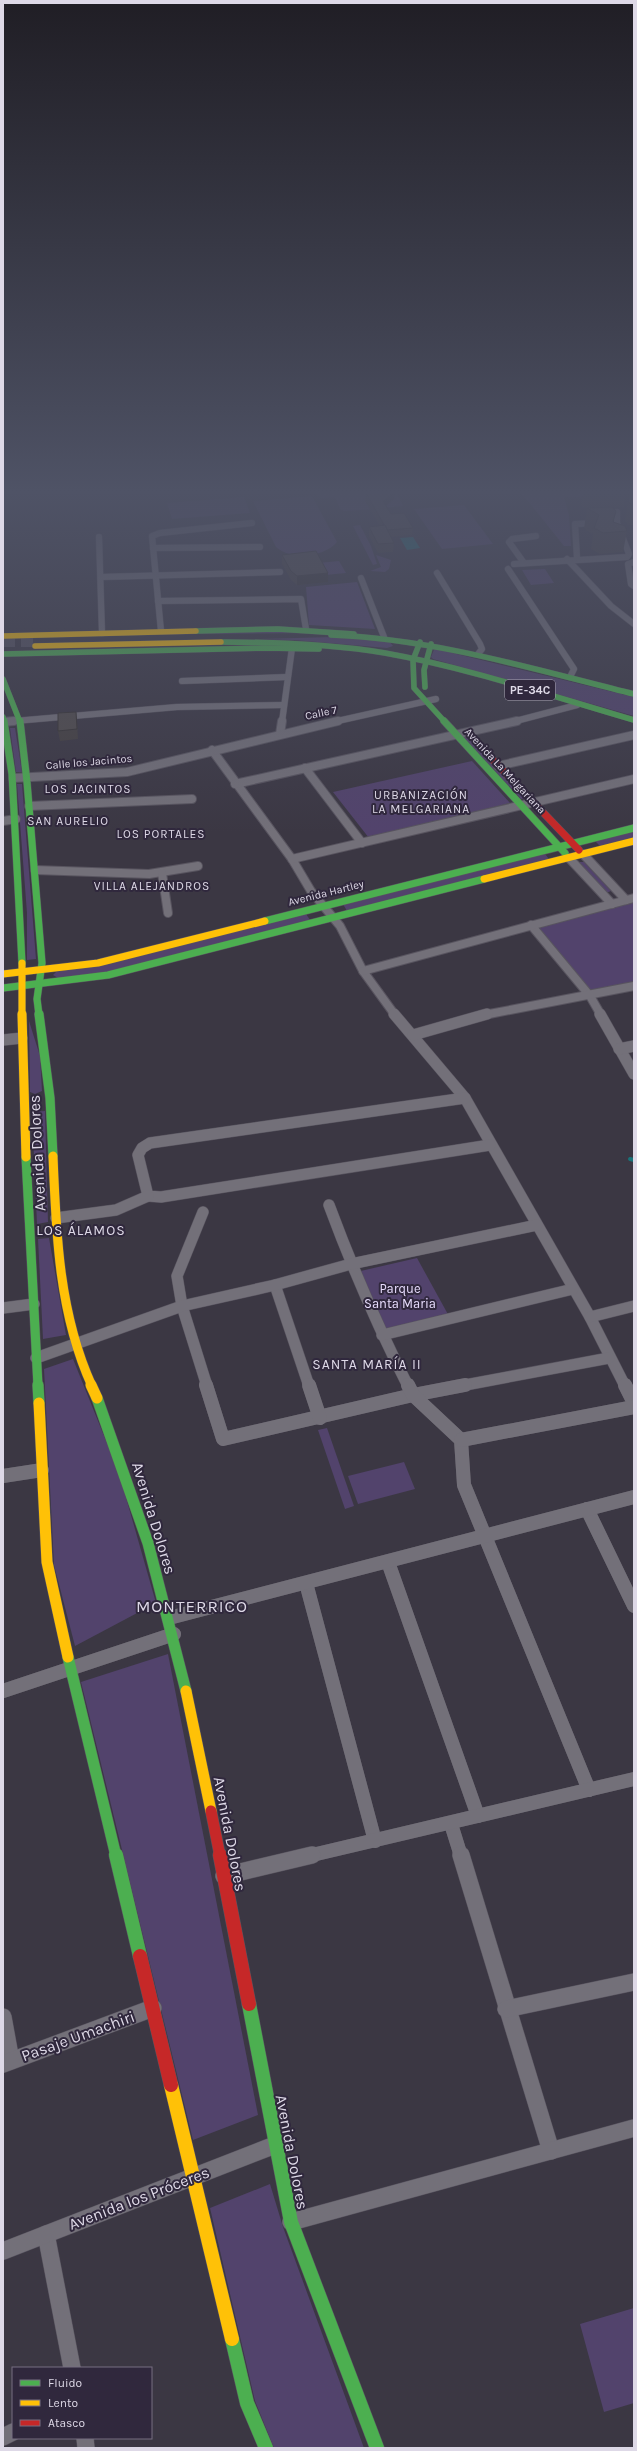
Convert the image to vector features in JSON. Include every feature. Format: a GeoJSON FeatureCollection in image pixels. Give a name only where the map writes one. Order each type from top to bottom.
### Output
{"type":"FeatureCollection","features":[{"type":"Feature","properties":{"kind":"main road"},"geometry":{"type":"LineString","coordinates":[[3,652],[38,644],[102,633],[306,629],[370,635]]}},
{"type":"Feature","properties":{"kind":"main road","name":"PE-34C"},"geometry":{"type":"LineString","coordinates":[[38,644],[370,635],[420,642],[478,654],[634,694]]}},
{"type":"Feature","properties":{"kind":"main road"},"geometry":{"type":"LineString","coordinates":[[3,636],[38,644],[352,649]]}},
{"type":"Feature","properties":{"kind":"main road"},"geometry":{"type":"LineString","coordinates":[[3,636],[12,643],[3,652]]}},
{"type":"Feature","properties":{"kind":"main road"},"geometry":{"type":"LineString","coordinates":[[376,652],[388,651],[397,645],[384,637]]}},
{"type":"Feature","properties":{"kind":"main road","name":"PE-34C"},"geometry":{"type":"LineString","coordinates":[[38,644],[262,641],[376,652],[485,676],[577,705],[634,720]]}},
{"type":"Feature","properties":{"kind":"main road","name":"Avenida La Melgariana"},"geometry":{"type":"LineString","coordinates":[[420,642],[413,660],[414,688],[455,735],[569,858]]}},
{"type":"Feature","properties":{"kind":"main road","name":"Avenida La Melgariana"},"geometry":{"type":"LineString","coordinates":[[431,644],[426,662],[424,686],[498,766],[583,854]]}},
{"type":"Feature","properties":{"kind":"main road","name":"Avenida Dolores"},"geometry":{"type":"LineString","coordinates":[[3,679],[20,722],[27,777],[35,870],[41,971],[37,999],[50,1098],[59,1271],[75,1345],[124,1468],[174,1634],[224,1876],[291,2222],[377,2448]]}},
{"type":"Feature","properties":{"kind":"main road","name":"Avenida Dolores"},"geometry":{"type":"LineString","coordinates":[[4,720],[5,744],[12,778],[16,820],[22,973],[24,1100],[37,1227],[34,1304],[47,1562],[71,1670],[257,2448]]}},
{"type":"Feature","properties":{"kind":"main road","name":"Avenida Hartley"},"geometry":{"type":"LineString","coordinates":[[3,974],[41,971],[98,963],[634,828]]}},
{"type":"Feature","properties":{"kind":"main road","name":"Avenida Hartley"},"geometry":{"type":"LineString","coordinates":[[3,988],[108,975],[634,841]]}},
{"type":"Feature","properties":{"kind":"main road"},"geometry":{"type":"LineString","coordinates":[[24,1100],[50,1098]]}},
{"type":"Feature","properties":{"kind":"main road"},"geometry":{"type":"LineString","coordinates":[[37,1227],[56,1221]]}},
{"type":"Feature","properties":{"kind":"main road","name":"Avenida Dolores"},"geometry":{"type":"LineString","coordinates":[[247,2403],[266,2448]]}},
{"type":"Feature","properties":{"kind":"street"},"geometry":{"type":"LineString","coordinates":[[101,604],[102,633]]}},
{"type":"Feature","properties":{"kind":"street"},"geometry":{"type":"LineString","coordinates":[[158,604],[161,631]]}},
{"type":"Feature","properties":{"kind":"street"},"geometry":{"type":"LineString","coordinates":[[302,604],[306,629]]}},
{"type":"Feature","properties":{"kind":"street"},"geometry":{"type":"LineString","coordinates":[[371,604],[384,637]]}},
{"type":"Feature","properties":{"kind":"street"},"geometry":{"type":"LineString","coordinates":[[457,604],[480,644],[482,649],[478,654]]}},
{"type":"Feature","properties":{"kind":"street"},"geometry":{"type":"LineString","coordinates":[[532,604],[574,669],[570,677]]}},
{"type":"Feature","properties":{"kind":"street"},"geometry":{"type":"LineString","coordinates":[[609,604],[634,624]]}},
{"type":"Feature","properties":{"kind":"street"},"geometry":{"type":"LineString","coordinates":[[280,734],[282,705],[292,648]]}},
{"type":"Feature","properties":{"kind":"street"},"geometry":{"type":"LineString","coordinates":[[182,681],[287,677]]}},
{"type":"Feature","properties":{"kind":"street","name":"Calle 7"},"geometry":{"type":"LineString","coordinates":[[212,750],[436,699]]}},
{"type":"Feature","properties":{"kind":"street"},"geometry":{"type":"LineString","coordinates":[[4,720],[20,722],[177,707],[282,705]]}},
{"type":"Feature","properties":{"kind":"street"},"geometry":{"type":"LineString","coordinates":[[235,784],[557,712],[577,705]]}},
{"type":"Feature","properties":{"kind":"street"},"geometry":{"type":"LineString","coordinates":[[498,766],[634,735]]}},
{"type":"Feature","properties":{"kind":"street"},"geometry":{"type":"LineString","coordinates":[[212,750],[235,784],[292,859],[311,891],[325,906],[340,926],[363,971],[384,1002],[465,1098],[490,1145],[590,1317],[609,1358],[634,1403]]}},
{"type":"Feature","properties":{"kind":"street","name":"Calle los Jacintos"},"geometry":{"type":"LineString","coordinates":[[12,778],[127,772],[212,750]]}},
{"type":"Feature","properties":{"kind":"street"},"geometry":{"type":"LineString","coordinates":[[305,768],[362,843]]}},
{"type":"Feature","properties":{"kind":"street"},"geometry":{"type":"LineString","coordinates":[[292,859],[634,779]]}},
{"type":"Feature","properties":{"kind":"street"},"geometry":{"type":"LineString","coordinates":[[29,806],[192,799]]}},
{"type":"Feature","properties":{"kind":"street"},"geometry":{"type":"LineString","coordinates":[[3,821],[16,820]]}},
{"type":"Feature","properties":{"kind":"street","name":"Avenida La Melgariana"},"geometry":{"type":"LineString","coordinates":[[583,854],[630,899]]}},
{"type":"Feature","properties":{"kind":"street","name":"Avenida La Melgariana"},"geometry":{"type":"LineString","coordinates":[[569,858],[612,904]]}},
{"type":"Feature","properties":{"kind":"street"},"geometry":{"type":"LineString","coordinates":[[35,870],[149,874],[198,866]]}},
{"type":"Feature","properties":{"kind":"street"},"geometry":{"type":"LineString","coordinates":[[162,873],[168,913]]}},
{"type":"Feature","properties":{"kind":"street"},"geometry":{"type":"LineString","coordinates":[[363,971],[630,899]]}},
{"type":"Feature","properties":{"kind":"street"},"geometry":{"type":"LineString","coordinates":[[531,925],[590,996],[634,1074]]}},
{"type":"Feature","properties":{"kind":"street"},"geometry":{"type":"LineString","coordinates":[[413,1035],[498,1011],[590,996],[634,986]]}},
{"type":"Feature","properties":{"kind":"street"},"geometry":{"type":"LineString","coordinates":[[3,1040],[22,1038]]}},
{"type":"Feature","properties":{"kind":"street"},"geometry":{"type":"LineString","coordinates":[[619,1049],[634,1046]]}},
{"type":"Feature","properties":{"kind":"street"},"geometry":{"type":"LineString","coordinates":[[148,1196],[138,1155],[142,1148],[150,1143],[465,1098]]}},
{"type":"Feature","properties":{"kind":"street"},"geometry":{"type":"LineString","coordinates":[[56,1221],[118,1211],[138,1203],[148,1196],[161,1197],[490,1145]]}},
{"type":"Feature","properties":{"kind":"street"},"geometry":{"type":"LineString","coordinates":[[329,1205],[351,1264],[382,1335],[413,1395],[461,1440],[464,1485],[589,1790]]}},
{"type":"Feature","properties":{"kind":"street"},"geometry":{"type":"LineString","coordinates":[[203,1212],[177,1276],[182,1306],[223,1439],[320,1418],[413,1395],[609,1358]]}},
{"type":"Feature","properties":{"kind":"street"},"geometry":{"type":"LineString","coordinates":[[36,1358],[182,1306],[275,1285],[351,1264],[536,1225]]}},
{"type":"Feature","properties":{"kind":"street"},"geometry":{"type":"LineString","coordinates":[[275,1285],[320,1418]]}},
{"type":"Feature","properties":{"kind":"street"},"geometry":{"type":"LineString","coordinates":[[382,1335],[573,1289]]}},
{"type":"Feature","properties":{"kind":"street"},"geometry":{"type":"LineString","coordinates":[[3,1308],[34,1304]]}},
{"type":"Feature","properties":{"kind":"street"},"geometry":{"type":"LineString","coordinates":[[590,1317],[634,1306]]}},
{"type":"Feature","properties":{"kind":"street"},"geometry":{"type":"LineString","coordinates":[[461,1440],[634,1407]]}},
{"type":"Feature","properties":{"kind":"street"},"geometry":{"type":"LineString","coordinates":[[3,1476],[42,1470]]}},
{"type":"Feature","properties":{"kind":"street"},"geometry":{"type":"LineString","coordinates":[[169,1618],[388,1562],[484,1534],[634,1497]]}},
{"type":"Feature","properties":{"kind":"street"},"geometry":{"type":"LineString","coordinates":[[587,1509],[634,1606]]}},
{"type":"Feature","properties":{"kind":"street"},"geometry":{"type":"LineString","coordinates":[[388,1562],[478,1816]]}},
{"type":"Feature","properties":{"kind":"street"},"geometry":{"type":"LineString","coordinates":[[306,1583],[375,1841]]}},
{"type":"Feature","properties":{"kind":"street"},"geometry":{"type":"LineString","coordinates":[[3,1691],[71,1670],[174,1634]]}},
{"type":"Feature","properties":{"kind":"street"},"geometry":{"type":"LineString","coordinates":[[224,1876],[451,1824],[478,1816],[634,1779]]}},
{"type":"Feature","properties":{"kind":"street"},"geometry":{"type":"LineString","coordinates":[[451,1824],[506,2009],[551,2151]]}},
{"type":"Feature","properties":{"kind":"street"},"geometry":{"type":"LineString","coordinates":[[506,2009],[634,1982]]}},
{"type":"Feature","properties":{"kind":"street","name":"Pasaje Umachiri"},"geometry":{"type":"LineString","coordinates":[[7,2062],[153,2008]]}},
{"type":"Feature","properties":{"kind":"street"},"geometry":{"type":"LineString","coordinates":[[3,2017],[7,2062]]}},
{"type":"Feature","properties":{"kind":"street"},"geometry":{"type":"LineString","coordinates":[[291,2222],[634,2128]]}},
{"type":"Feature","properties":{"kind":"street","name":"Avenida los Próceres"},"geometry":{"type":"LineString","coordinates":[[3,2251],[275,2145]]}},
{"type":"Feature","properties":{"kind":"street"},"geometry":{"type":"LineString","coordinates":[[46,2234],[72,2367]]}},
{"type":"Feature","properties":{"kind":"street"},"geometry":{"type":"LineString","coordinates":[[3,2437],[12,2432]]}},
{"type":"Feature","properties":{"kind":"green space"},"geometry":{"type":"Polygon","coordinates":[[[307,604],[366,604],[375,629],[309,625],[307,604]]]}},
{"type":"Feature","properties":{"kind":"green space"},"geometry":{"type":"Polygon","coordinates":[[[278,631],[317,633],[90,635],[278,631]]]}},
{"type":"Feature","properties":{"kind":"green space"},"geometry":{"type":"Polygon","coordinates":[[[333,637],[389,641],[393,646],[387,648],[294,640],[259,639],[333,637]]]}},
{"type":"Feature","properties":{"kind":"green space"},"geometry":{"type":"Polygon","coordinates":[[[436,649],[634,697],[634,716],[433,659],[431,657],[436,649]]]}},
{"type":"Feature","properties":{"kind":"green space"},"geometry":{"type":"Polygon","coordinates":[[[10,728],[15,728],[22,772],[16,772],[10,728]]]}},
{"type":"Feature","properties":{"kind":"green space"},"geometry":{"type":"Polygon","coordinates":[[[467,736],[525,798],[521,799],[463,737],[467,736]]]}},
{"type":"Feature","properties":{"kind":"green space"},"geometry":{"type":"Polygon","coordinates":[[[472,761],[510,803],[369,838],[333,792],[472,761]]]}},
{"type":"Feature","properties":{"kind":"green space"},"geometry":{"type":"Polygon","coordinates":[[[17,784],[22,784],[36,959],[27,960],[27,913],[17,784]]]}},
{"type":"Feature","properties":{"kind":"green space"},"geometry":{"type":"Polygon","coordinates":[[[634,831],[634,838],[600,846],[595,841],[634,831]]]}},
{"type":"Feature","properties":{"kind":"green space"},"geometry":{"type":"Polygon","coordinates":[[[545,854],[549,859],[347,911],[343,904],[545,854]]]}},
{"type":"Feature","properties":{"kind":"green space"},"geometry":{"type":"Polygon","coordinates":[[[579,862],[584,862],[611,891],[606,893],[579,862]]]}},
{"type":"Feature","properties":{"kind":"green space"},"geometry":{"type":"Polygon","coordinates":[[[634,902],[634,982],[591,992],[537,927],[634,902]]]}},
{"type":"Feature","properties":{"kind":"green space"},"geometry":{"type":"Polygon","coordinates":[[[306,914],[310,920],[107,972],[58,978],[53,975],[56,972],[306,914]]]}},
{"type":"Feature","properties":{"kind":"green space"},"geometry":{"type":"Polygon","coordinates":[[[29,1021],[40,1056],[42,1091],[35,1094],[30,1092],[29,1021]]]}},
{"type":"Feature","properties":{"kind":"green space"},"geometry":{"type":"Polygon","coordinates":[[[45,1111],[48,1222],[37,1224],[32,1112],[45,1111]]]}},
{"type":"Feature","properties":{"kind":"green space"},"geometry":{"type":"Polygon","coordinates":[[[49,1238],[66,1335],[43,1339],[38,1239],[49,1238]]]}},
{"type":"Feature","properties":{"kind":"green space","name":"Parque Santa Maria"},"geometry":{"type":"Polygon","coordinates":[[[417,1258],[450,1318],[380,1333],[352,1273],[417,1258]]]}},
{"type":"Feature","properties":{"kind":"green space"},"geometry":{"type":"Polygon","coordinates":[[[73,1359],[119,1473],[156,1603],[75,1646],[54,1565],[44,1369],[73,1359]]]}},
{"type":"Feature","properties":{"kind":"green space"},"geometry":{"type":"Polygon","coordinates":[[[327,1428],[354,1506],[345,1509],[318,1430],[327,1428]]]}},
{"type":"Feature","properties":{"kind":"green space"},"geometry":{"type":"Polygon","coordinates":[[[404,1462],[415,1489],[358,1504],[348,1476],[404,1462]]]}},
{"type":"Feature","properties":{"kind":"green space"},"geometry":{"type":"Polygon","coordinates":[[[168,1654],[258,2115],[193,2140],[81,1682],[168,1654]]]}},
{"type":"Feature","properties":{"kind":"green space"},"geometry":{"type":"Polygon","coordinates":[[[270,2184],[283,2227],[364,2448],[274,2448],[255,2401],[210,2208],[270,2184]]]}},
{"type":"Feature","properties":{"kind":"green space"},"geometry":{"type":"Polygon","coordinates":[[[634,2308],[634,2403],[604,2412],[580,2324],[634,2308]]]}},
{"type":"Feature","properties":{"kind":"building"},"geometry":{"type":"Polygon","coordinates":[[[76,712],[77,729],[58,731],[58,713],[76,712]]]}},
{"type":"Feature","properties":{"kind":"waterway"},"geometry":{"type":"LineString","coordinates":[[630,1159],[634,1160]]}},
{"type":"Feature","properties":{"kind":"tunnel"},"geometry":{"type":"LineString","coordinates":[[3,641],[37,641]]}},
{"type":"Feature","properties":{"kind":"traffic: fast"},"geometry":{"type":"LineString","coordinates":[[196,631],[278,629],[354,634]]}},
{"type":"Feature","properties":{"kind":"traffic: fast"},"geometry":{"type":"LineString","coordinates":[[331,635],[369,637],[446,647],[634,694]]}},
{"type":"Feature","properties":{"kind":"traffic: fast"},"geometry":{"type":"LineString","coordinates":[[221,642],[339,647],[408,658],[465,671],[634,720]]}},
{"type":"Feature","properties":{"kind":"traffic: fast"},"geometry":{"type":"LineString","coordinates":[[420,642],[413,660],[414,688],[565,853]]}},
{"type":"Feature","properties":{"kind":"traffic: fast"},"geometry":{"type":"LineString","coordinates":[[425,687],[424,670],[431,644]]}},
{"type":"Feature","properties":{"kind":"traffic: fast"},"geometry":{"type":"LineString","coordinates":[[3,654],[265,648],[319,649]]}},
{"type":"Feature","properties":{"kind":"traffic: fast"},"geometry":{"type":"LineString","coordinates":[[3,679],[20,722],[27,782],[42,963],[37,999],[50,1098],[53,1156]]}},
{"type":"Feature","properties":{"kind":"traffic: fast"},"geometry":{"type":"LineString","coordinates":[[3,717],[12,774],[22,963]]}},
{"type":"Feature","properties":{"kind":"traffic: fast"},"geometry":{"type":"LineString","coordinates":[[265,921],[634,828]]}},
{"type":"Feature","properties":{"kind":"traffic: fast"},"geometry":{"type":"LineString","coordinates":[[3,988],[108,975],[484,879]]}},
{"type":"Feature","properties":{"kind":"traffic: fast"},"geometry":{"type":"LineString","coordinates":[[26,1157],[39,1403]]}},
{"type":"Feature","properties":{"kind":"traffic: fast"},"geometry":{"type":"LineString","coordinates":[[97,1398],[124,1470],[159,1579],[186,1691]]}},
{"type":"Feature","properties":{"kind":"traffic: fast"},"geometry":{"type":"LineString","coordinates":[[68,1657],[140,1956]]}},
{"type":"Feature","properties":{"kind":"traffic: fast"},"geometry":{"type":"LineString","coordinates":[[249,2004],[291,2222],[377,2448]]}},
{"type":"Feature","properties":{"kind":"traffic: fast"},"geometry":{"type":"LineString","coordinates":[[232,2339],[247,2403],[266,2448]]}},
{"type":"Feature","properties":{"kind":"traffic: slow"},"geometry":{"type":"LineString","coordinates":[[3,636],[196,631]]}},
{"type":"Feature","properties":{"kind":"traffic: slow"},"geometry":{"type":"LineString","coordinates":[[35,646],[221,642]]}},
{"type":"Feature","properties":{"kind":"traffic: slow"},"geometry":{"type":"LineString","coordinates":[[484,879],[634,841]]}},
{"type":"Feature","properties":{"kind":"traffic: slow"},"geometry":{"type":"LineString","coordinates":[[3,974],[98,963],[265,921]]}},
{"type":"Feature","properties":{"kind":"traffic: slow"},"geometry":{"type":"LineString","coordinates":[[22,963],[23,1093],[26,1157]]}},
{"type":"Feature","properties":{"kind":"traffic: slow"},"geometry":{"type":"LineString","coordinates":[[53,1156],[58,1251],[69,1321],[77,1351],[97,1398]]}},
{"type":"Feature","properties":{"kind":"traffic: slow"},"geometry":{"type":"LineString","coordinates":[[39,1403],[47,1562],[68,1657]]}},
{"type":"Feature","properties":{"kind":"traffic: slow"},"geometry":{"type":"LineString","coordinates":[[186,1691],[211,1811]]}},
{"type":"Feature","properties":{"kind":"traffic: slow"},"geometry":{"type":"LineString","coordinates":[[171,2085],[232,2339]]}},
{"type":"Feature","properties":{"kind":"traffic: jam"},"geometry":{"type":"LineString","coordinates":[[491,758],[579,850]]}},
{"type":"Feature","properties":{"kind":"traffic: jam"},"geometry":{"type":"LineString","coordinates":[[211,1811],[249,2004]]}},
{"type":"Feature","properties":{"kind":"traffic: jam"},"geometry":{"type":"LineString","coordinates":[[140,1956],[171,2085]]}},
{"type":"Feature","properties":{"kind":"district","name":"LOS JACINTOS"},"geometry":{"type":"Point","coordinates":[88,789]}},
{"type":"Feature","properties":{"kind":"district","name":"URBANIZACIÓN LA MELGARIANA"},"geometry":{"type":"Point","coordinates":[421,802]}},
{"type":"Feature","properties":{"kind":"district","name":"SAN AURELIO"},"geometry":{"type":"Point","coordinates":[68,821]}},
{"type":"Feature","properties":{"kind":"district","name":"LOS PORTALES"},"geometry":{"type":"Point","coordinates":[161,834]}},
{"type":"Feature","properties":{"kind":"district","name":"VILLA ALEJANDROS"},"geometry":{"type":"Point","coordinates":[152,886]}},
{"type":"Feature","properties":{"kind":"district","name":"LOS ÁLAMOS"},"geometry":{"type":"Point","coordinates":[81,1230]}},
{"type":"Feature","properties":{"kind":"district","name":"SANTA MARÍA II"},"geometry":{"type":"Point","coordinates":[367,1364]}},
{"type":"Feature","properties":{"kind":"district","name":"MONTERRICO"},"geometry":{"type":"Point","coordinates":[192,1606]}}]}
